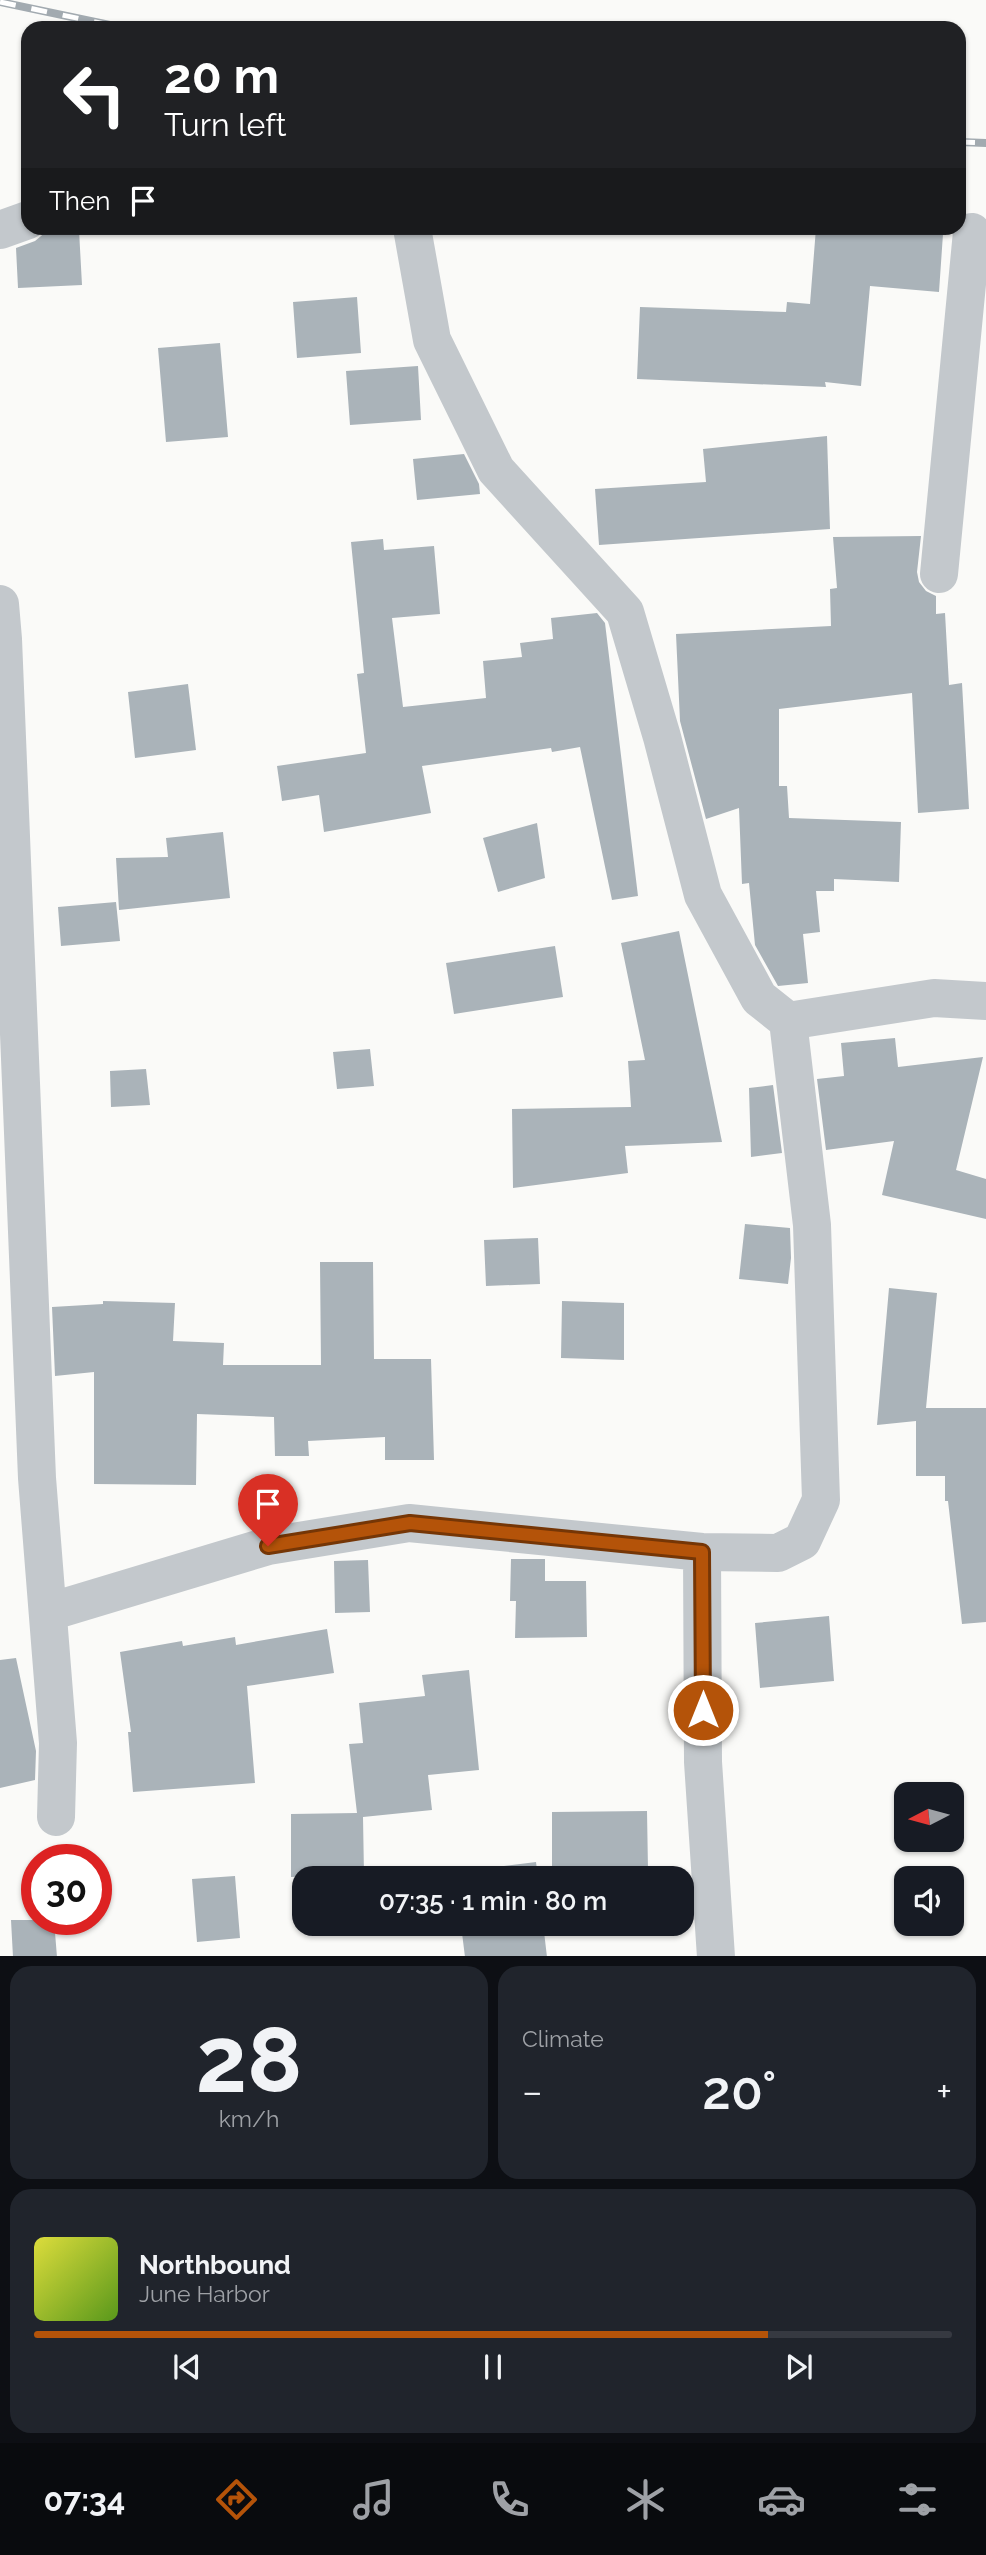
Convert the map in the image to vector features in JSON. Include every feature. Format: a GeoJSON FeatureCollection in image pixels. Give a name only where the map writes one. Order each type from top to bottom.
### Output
{"type":"FeatureCollection","features":[{"type":"Feature","properties":{"kind":"street"},"geometry":{"type":"LineString","coordinates":[[0,230],[21,222]]}},
{"type":"Feature","properties":{"kind":"street"},"geometry":{"type":"LineString","coordinates":[[939,574],[969,231]]}},
{"type":"Feature","properties":{"kind":"street"},"geometry":{"type":"LineString","coordinates":[[48,1612],[268,1546],[410,1523],[702,1552],[778,1553],[802,1541],[821,1500],[812,1225],[788,1021],[759,998],[703,895],[662,737],[625,612],[496,470],[432,340],[413,235]]}},
{"type":"Feature","properties":{"kind":"street"},"geometry":{"type":"LineString","coordinates":[[0,604],[36,1464],[58,1743],[56,1817]]}},
{"type":"Feature","properties":{"kind":"street"},"geometry":{"type":"LineString","coordinates":[[788,1021],[934,998],[986,1001]]}},
{"type":"Feature","properties":{"kind":"street"},"geometry":{"type":"LineString","coordinates":[[702,1552],[703,1762],[723,1955]]}},
{"type":"Feature","properties":{"kind":"building"},"geometry":{"type":"Polygon","coordinates":[[[42,235],[79,235],[82,285],[18,288],[16,248],[35,241],[42,235]]]}},
{"type":"Feature","properties":{"kind":"building"},"geometry":{"type":"Polygon","coordinates":[[[815,235],[943,235],[939,292],[870,286],[861,386],[825,382],[826,387],[637,379],[640,307],[786,312],[787,302],[810,304],[815,235]]]}},
{"type":"Feature","properties":{"kind":"building"},"geometry":{"type":"Polygon","coordinates":[[[357,297],[361,353],[297,358],[293,302],[357,297]]]}},
{"type":"Feature","properties":{"kind":"building"},"geometry":{"type":"Polygon","coordinates":[[[220,343],[228,437],[166,442],[158,348],[220,343]]]}},
{"type":"Feature","properties":{"kind":"building"},"geometry":{"type":"Polygon","coordinates":[[[418,366],[421,420],[350,425],[346,371],[418,366]]]}},
{"type":"Feature","properties":{"kind":"building"},"geometry":{"type":"Polygon","coordinates":[[[827,436],[830,529],[599,545],[595,489],[706,482],[703,449],[827,436]]]}},
{"type":"Feature","properties":{"kind":"building"},"geometry":{"type":"Polygon","coordinates":[[[464,454],[479,484],[480,494],[417,500],[413,459],[464,454]]]}},
{"type":"Feature","properties":{"kind":"building"},"geometry":{"type":"Polygon","coordinates":[[[921,536],[917,572],[919,582],[926,591],[936,596],[936,614],[945,613],[949,685],[962,683],[969,809],[918,813],[912,693],[779,709],[779,786],[787,786],[789,818],[901,822],[899,882],[834,879],[834,891],[816,891],[820,932],[803,934],[808,983],[778,986],[755,945],[749,883],[742,884],[739,808],[706,819],[680,721],[676,634],[831,626],[830,589],[837,588],[833,537],[921,536]]]}},
{"type":"Feature","properties":{"kind":"building"},"geometry":{"type":"Polygon","coordinates":[[[383,539],[384,550],[434,546],[440,614],[392,618],[403,707],[486,698],[483,661],[522,657],[520,643],[553,639],[551,618],[597,613],[605,623],[638,896],[612,900],[580,747],[552,752],[551,748],[422,766],[431,813],[324,832],[319,795],[282,801],[277,766],[366,753],[357,674],[364,673],[351,542],[383,539]]]}},
{"type":"Feature","properties":{"kind":"building"},"geometry":{"type":"Polygon","coordinates":[[[188,684],[196,750],[135,758],[128,692],[188,684]]]}},
{"type":"Feature","properties":{"kind":"building"},"geometry":{"type":"Polygon","coordinates":[[[537,823],[545,878],[498,892],[483,838],[537,823]]]}},
{"type":"Feature","properties":{"kind":"building"},"geometry":{"type":"Polygon","coordinates":[[[223,832],[230,898],[119,910],[116,858],[168,857],[166,838],[223,832]]]}},
{"type":"Feature","properties":{"kind":"building"},"geometry":{"type":"Polygon","coordinates":[[[116,902],[120,941],[61,946],[58,907],[116,902]]]}},
{"type":"Feature","properties":{"kind":"building"},"geometry":{"type":"Polygon","coordinates":[[[679,931],[722,1142],[625,1146],[628,1173],[513,1188],[512,1109],[631,1107],[628,1061],[645,1060],[621,943],[679,931]]]}},
{"type":"Feature","properties":{"kind":"building"},"geometry":{"type":"Polygon","coordinates":[[[555,946],[563,997],[454,1014],[446,963],[555,946]]]}},
{"type":"Feature","properties":{"kind":"building"},"geometry":{"type":"Polygon","coordinates":[[[895,1038],[898,1067],[983,1057],[956,1170],[986,1179],[986,1219],[882,1195],[894,1141],[826,1150],[817,1079],[844,1076],[841,1043],[895,1038]]]}},
{"type":"Feature","properties":{"kind":"building"},"geometry":{"type":"Polygon","coordinates":[[[370,1049],[374,1086],[337,1089],[333,1052],[370,1049]]]}},
{"type":"Feature","properties":{"kind":"building"},"geometry":{"type":"Polygon","coordinates":[[[146,1069],[150,1105],[111,1107],[110,1071],[146,1069]]]}},
{"type":"Feature","properties":{"kind":"building"},"geometry":{"type":"Polygon","coordinates":[[[773,1085],[782,1153],[751,1157],[749,1088],[773,1085]]]}},
{"type":"Feature","properties":{"kind":"building"},"geometry":{"type":"Polygon","coordinates":[[[745,1224],[790,1228],[788,1284],[739,1279],[745,1224]]]}},
{"type":"Feature","properties":{"kind":"building"},"geometry":{"type":"Polygon","coordinates":[[[538,1238],[540,1284],[486,1286],[484,1240],[538,1238]]]}},
{"type":"Feature","properties":{"kind":"building"},"geometry":{"type":"Polygon","coordinates":[[[320,1262],[373,1262],[374,1359],[431,1359],[434,1460],[385,1460],[385,1437],[308,1441],[309,1456],[275,1456],[274,1417],[197,1414],[196,1485],[94,1484],[94,1372],[55,1376],[52,1307],[103,1304],[103,1301],[175,1303],[173,1341],[224,1343],[223,1365],[321,1365],[320,1262]]]}},
{"type":"Feature","properties":{"kind":"building"},"geometry":{"type":"Polygon","coordinates":[[[889,1288],[937,1293],[926,1408],[986,1408],[986,1622],[962,1624],[948,1501],[945,1501],[945,1476],[916,1476],[916,1421],[877,1425],[889,1288]]]}},
{"type":"Feature","properties":{"kind":"building"},"geometry":{"type":"Polygon","coordinates":[[[562,1301],[624,1303],[624,1360],[561,1358],[562,1301]]]}},
{"type":"Feature","properties":{"kind":"building"},"geometry":{"type":"Polygon","coordinates":[[[511,1559],[545,1559],[545,1581],[586,1581],[587,1637],[515,1638],[516,1601],[510,1601],[511,1559]]]}},
{"type":"Feature","properties":{"kind":"building"},"geometry":{"type":"Polygon","coordinates":[[[368,1560],[370,1612],[335,1613],[334,1561],[368,1560]]]}},
{"type":"Feature","properties":{"kind":"building"},"geometry":{"type":"Polygon","coordinates":[[[829,1616],[834,1681],[760,1688],[755,1623],[829,1616]]]}},
{"type":"Feature","properties":{"kind":"building"},"geometry":{"type":"Polygon","coordinates":[[[327,1629],[334,1673],[247,1686],[255,1783],[133,1792],[128,1732],[131,1732],[120,1652],[182,1641],[183,1646],[235,1637],[236,1645],[327,1629]]]}},
{"type":"Feature","properties":{"kind":"building"},"geometry":{"type":"Polygon","coordinates":[[[16,1658],[36,1751],[35,1780],[0,1788],[0,1660],[16,1658]]]}},
{"type":"Feature","properties":{"kind":"building"},"geometry":{"type":"Polygon","coordinates":[[[469,1670],[479,1770],[428,1775],[432,1810],[363,1817],[364,1866],[292,1866],[291,1877],[291,1814],[357,1813],[349,1744],[363,1743],[359,1703],[425,1696],[422,1675],[469,1670]]]}},
{"type":"Feature","properties":{"kind":"building"},"geometry":{"type":"Polygon","coordinates":[[[647,1811],[648,1866],[552,1866],[552,1812],[647,1811]]]}},
{"type":"Feature","properties":{"kind":"building"},"geometry":{"type":"Polygon","coordinates":[[[536,1862],[536,1866],[504,1866],[536,1862]]]}},
{"type":"Feature","properties":{"kind":"building"},"geometry":{"type":"Polygon","coordinates":[[[235,1876],[240,1938],[197,1942],[192,1879],[235,1876]]]}},
{"type":"Feature","properties":{"kind":"building"},"geometry":{"type":"Polygon","coordinates":[[[11,1920],[21,1920],[21,1935],[55,1935],[57,1956],[13,1956],[11,1920]]]}},
{"type":"Feature","properties":{"kind":"building"},"geometry":{"type":"Polygon","coordinates":[[[462,1936],[545,1936],[547,1956],[465,1956],[462,1936]]]}},
{"type":"Feature","properties":{"kind":"railway"},"geometry":{"type":"LineString","coordinates":[[0,2],[91,21]]}},
{"type":"Feature","properties":{"kind":"railway"},"geometry":{"type":"LineString","coordinates":[[966,142],[986,143]]}},
{"type":"Feature","properties":{"kind":"route"},"geometry":{"type":"LineString","coordinates":[[268,1546],[410,1523],[702,1552],[703,1710]]}}]}
